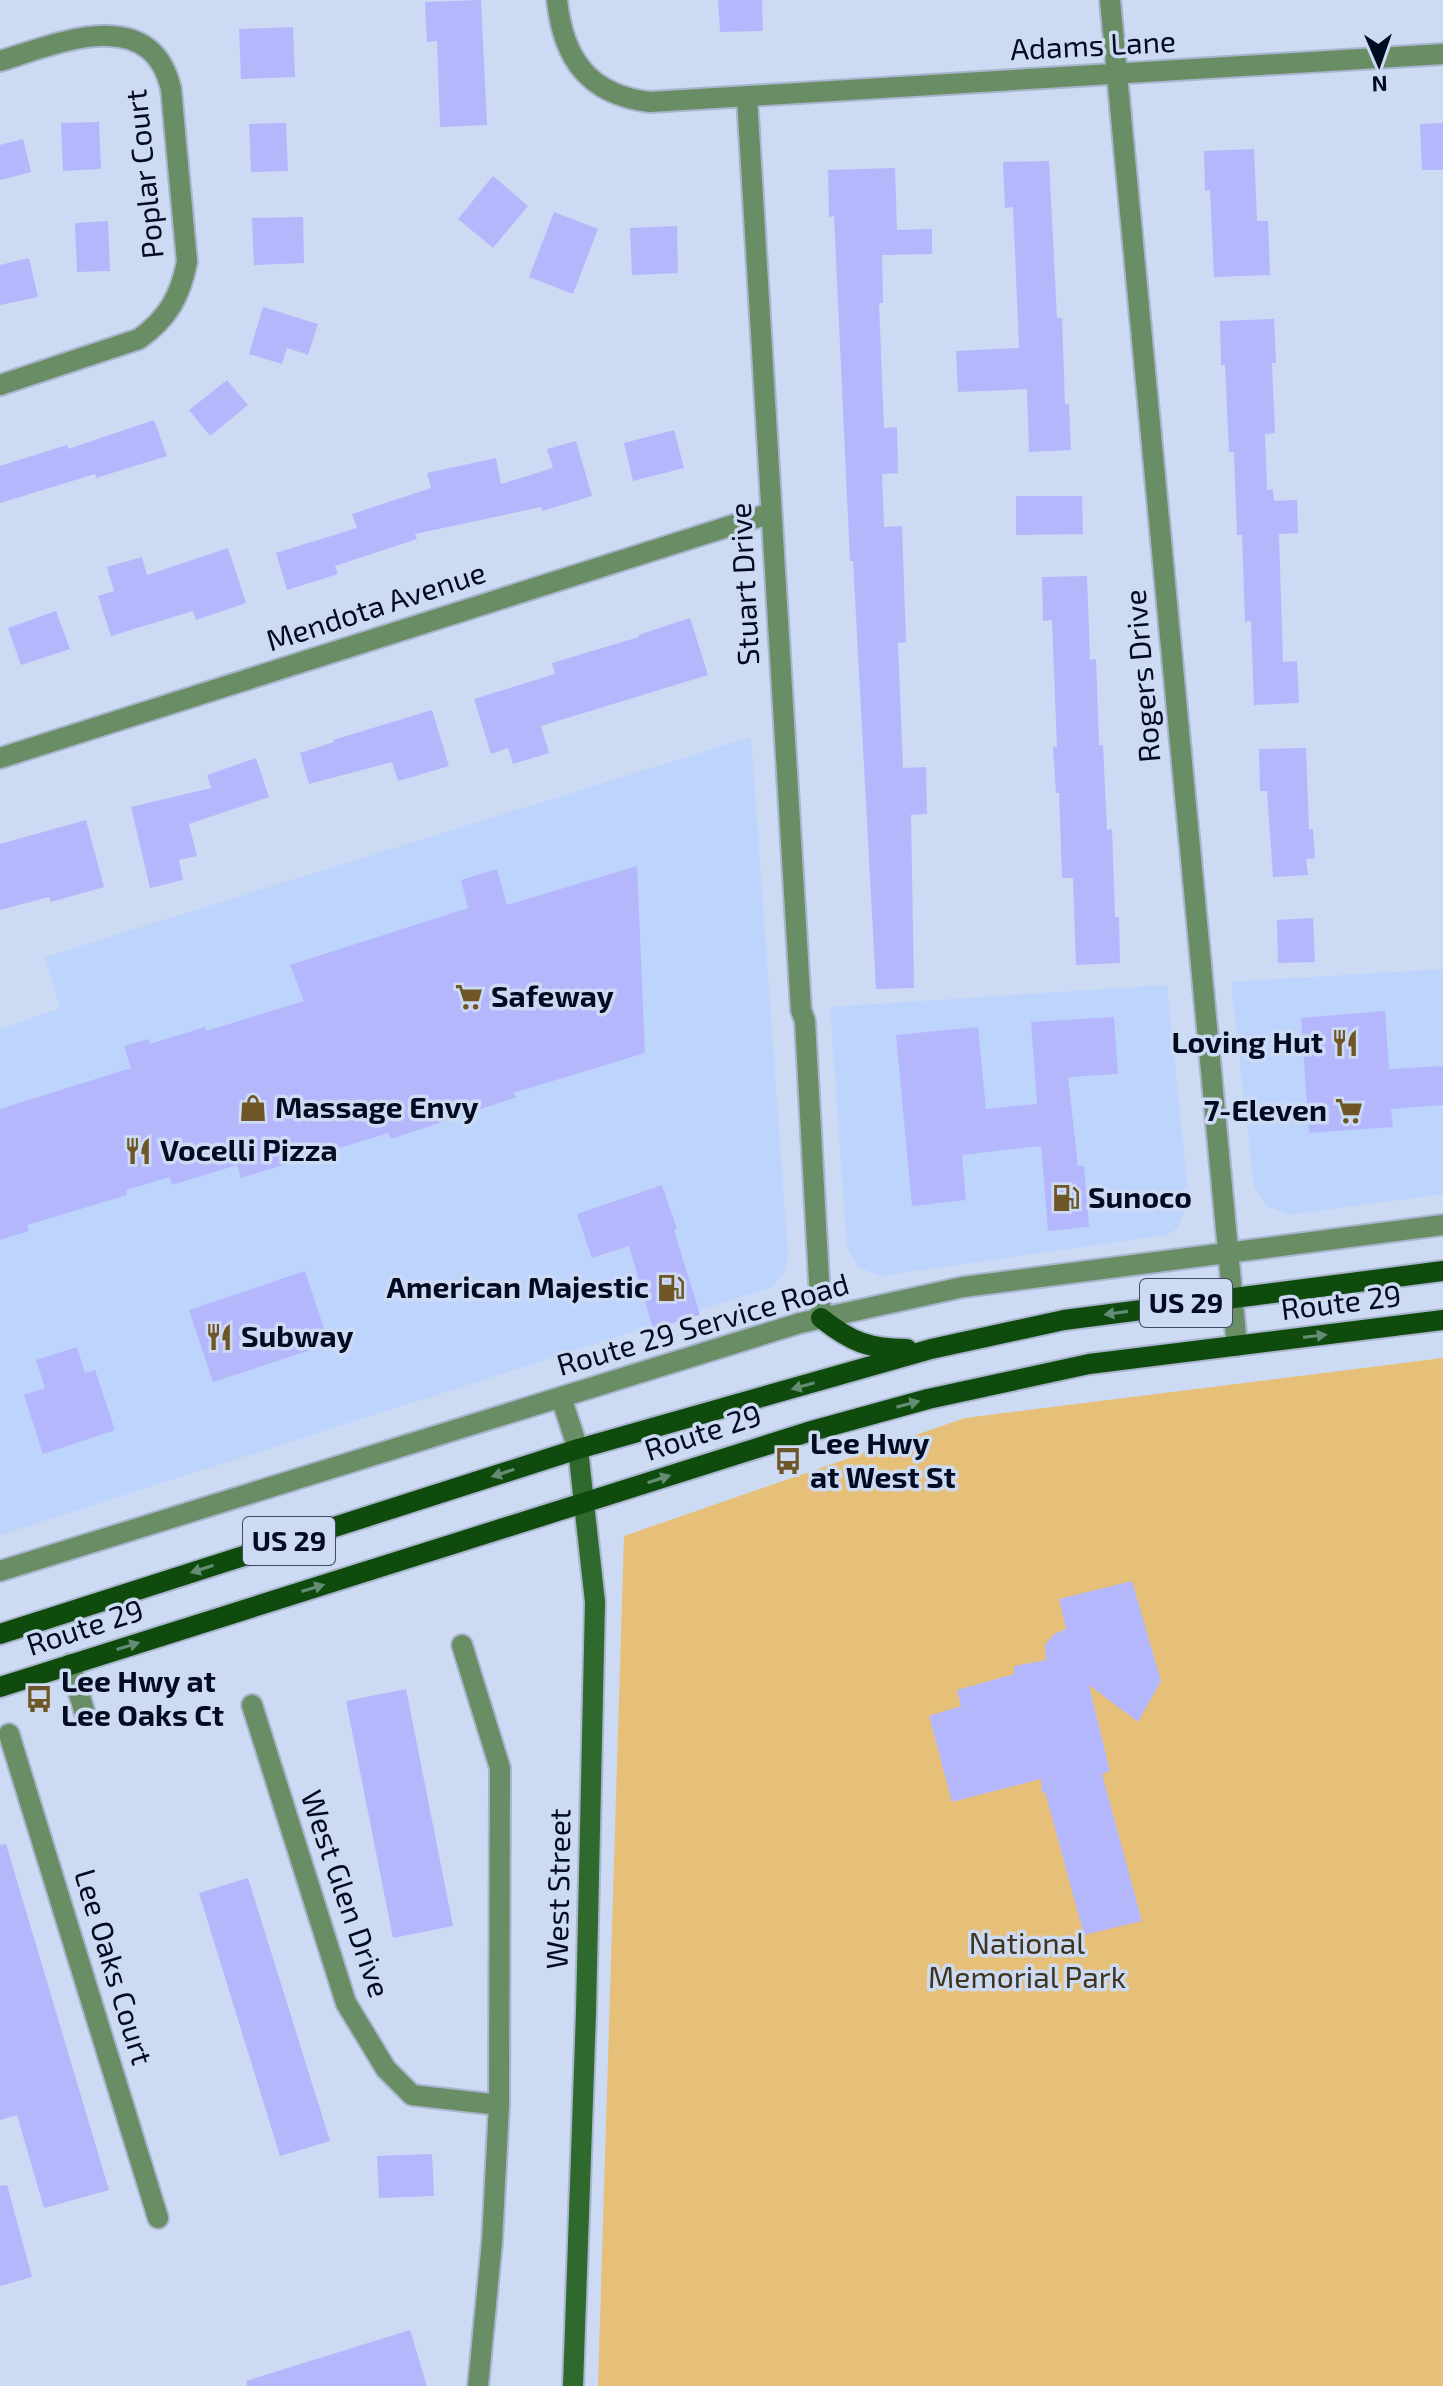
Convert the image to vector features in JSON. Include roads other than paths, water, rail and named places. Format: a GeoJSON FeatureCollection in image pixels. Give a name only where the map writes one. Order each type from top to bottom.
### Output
{"type":"FeatureCollection","features":[{"type":"Feature","properties":{"kind":"main road","name":"Route 29"},"geometry":{"type":"LineString","coordinates":[[0,1634],[578,1449],[931,1349],[1064,1320],[1443,1271]]}},
{"type":"Feature","properties":{"kind":"main road"},"geometry":{"type":"LineString","coordinates":[[821,1318],[846,1338],[878,1349],[931,1349]]}},
{"type":"Feature","properties":{"kind":"main road","name":"Route 29"},"geometry":{"type":"LineString","coordinates":[[0,1687],[808,1432],[928,1399],[1089,1364],[1443,1320]]}},
{"type":"Feature","properties":{"kind":"main road","name":"West Street"},"geometry":{"type":"LineString","coordinates":[[573,2386],[586,2012],[595,1602],[578,1449]]}},
{"type":"Feature","properties":{"kind":"street"},"geometry":{"type":"LineString","coordinates":[[557,0],[559,26],[569,54],[583,73],[603,88],[631,100],[650,102],[747,97]]}},
{"type":"Feature","properties":{"kind":"street","name":"Rogers Drive"},"geometry":{"type":"LineString","coordinates":[[1110,0],[1237,1346]]}},
{"type":"Feature","properties":{"kind":"street","name":"Poplar Court"},"geometry":{"type":"LineString","coordinates":[[0,61],[95,34],[134,40],[149,51],[160,64],[171,89],[187,262],[182,288],[169,309],[139,339],[0,385]]}},
{"type":"Feature","properties":{"kind":"street","name":"Adams Lane"},"geometry":{"type":"LineString","coordinates":[[747,97],[1443,54]]}},
{"type":"Feature","properties":{"kind":"street","name":"Stuart Drive"},"geometry":{"type":"LineString","coordinates":[[747,97],[821,1318]]}},
{"type":"Feature","properties":{"kind":"street","name":"Mendota Avenue"},"geometry":{"type":"LineString","coordinates":[[0,758],[771,513]]}},
{"type":"Feature","properties":{"kind":"street","name":"Route 29 Service Road"},"geometry":{"type":"LineString","coordinates":[[0,1571],[821,1318],[963,1287],[1443,1225]]}},
{"type":"Feature","properties":{"kind":"street","name":"West Street"},"geometry":{"type":"LineString","coordinates":[[561,1397],[578,1449]]}},
{"type":"Feature","properties":{"kind":"street"},"geometry":{"type":"LineString","coordinates":[[462,1645],[500,1768],[499,2105],[491,2256],[478,2386]]}},
{"type":"Feature","properties":{"kind":"street"},"geometry":{"type":"LineString","coordinates":[[70,1664],[86,1717]]}},
{"type":"Feature","properties":{"kind":"street","name":"West Glen Drive"},"geometry":{"type":"LineString","coordinates":[[252,1705],[346,2003],[386,2069],[412,2095],[499,2105]]}},
{"type":"Feature","properties":{"kind":"street","name":"Lee Oaks Court"},"geometry":{"type":"LineString","coordinates":[[9,1734],[158,2218]]}},
{"type":"Feature","properties":{"kind":"place","name":"Safeway"},"geometry":{"type":"Point","coordinates":[469,997]}},
{"type":"Feature","properties":{"kind":"place","name":"Loving Hut"},"geometry":{"type":"Point","coordinates":[1345,1043]}},
{"type":"Feature","properties":{"kind":"place","name":"Massage Envy"},"geometry":{"type":"Point","coordinates":[253,1108]}},
{"type":"Feature","properties":{"kind":"place","name":"7-Eleven"},"geometry":{"type":"Point","coordinates":[1349,1111]}},
{"type":"Feature","properties":{"kind":"place","name":"Vocelli Pizza"},"geometry":{"type":"Point","coordinates":[138,1151]}},
{"type":"Feature","properties":{"kind":"place","name":"Sunoco"},"geometry":{"type":"Point","coordinates":[1066,1198]}},
{"type":"Feature","properties":{"kind":"place","name":"American Majestic"},"geometry":{"type":"Point","coordinates":[671,1288]}},
{"type":"Feature","properties":{"kind":"place","name":"Subway"},"geometry":{"type":"Point","coordinates":[219,1337]}},
{"type":"Feature","properties":{"kind":"place","name":"Lee Hwy at West St"},"geometry":{"type":"Point","coordinates":[788,1461]}},
{"type":"Feature","properties":{"kind":"place","name":"Lee Hwy at Lee Oaks Ct"},"geometry":{"type":"Point","coordinates":[39,1699]}},
{"type":"Feature","properties":{"kind":"park label","name":"National Memorial Park"},"geometry":{"type":"Point","coordinates":[1027,1961]}}]}
